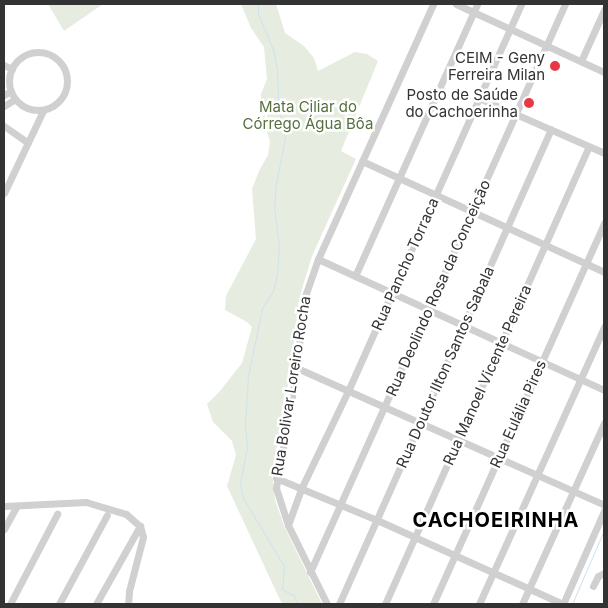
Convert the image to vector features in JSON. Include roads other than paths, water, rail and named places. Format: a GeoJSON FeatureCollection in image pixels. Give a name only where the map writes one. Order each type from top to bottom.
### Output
{"type":"FeatureCollection","features":[{"type":"Feature","properties":{"kind":"street","name":"Rua Bolivar Loreiro Rocha"},"geometry":{"type":"LineString","coordinates":[[327,604],[288,525],[276,488],[276,478],[297,368],[303,302],[318,260],[433,4]]}},
{"type":"Feature","properties":{"kind":"street"},"geometry":{"type":"LineString","coordinates":[[456,4],[604,72]]}},
{"type":"Feature","properties":{"kind":"street"},"geometry":{"type":"LineString","coordinates":[[355,276],[477,4]]}},
{"type":"Feature","properties":{"kind":"street","name":"Rua Pancho Torraca"},"geometry":{"type":"LineString","coordinates":[[288,525],[301,489],[348,391],[521,4]]}},
{"type":"Feature","properties":{"kind":"street","name":"Rua Deolindo Rosa da Conceição"},"geometry":{"type":"LineString","coordinates":[[310,572],[565,4]]}},
{"type":"Feature","properties":{"kind":"street"},"geometry":{"type":"LineString","coordinates":[[581,61],[604,10]]}},
{"type":"Feature","properties":{"kind":"street"},"geometry":{"type":"LineString","coordinates":[[39,52],[48,54],[63,65],[67,74],[66,93],[54,107],[43,110],[26,108],[7,93],[12,69],[20,58],[39,52]]}},
{"type":"Feature","properties":{"kind":"street"},"geometry":{"type":"LineString","coordinates":[[4,65],[12,69]]}},
{"type":"Feature","properties":{"kind":"street"},"geometry":{"type":"LineString","coordinates":[[479,98],[604,153]]}},
{"type":"Feature","properties":{"kind":"street"},"geometry":{"type":"LineString","coordinates":[[4,106],[15,99]]}},
{"type":"Feature","properties":{"kind":"street"},"geometry":{"type":"LineString","coordinates":[[4,193],[43,110]]}},
{"type":"Feature","properties":{"kind":"street"},"geometry":{"type":"LineString","coordinates":[[4,126],[28,143]]}},
{"type":"Feature","properties":{"kind":"street","name":"Rua Doutor Ilton Santos Sabala"},"geometry":{"type":"LineString","coordinates":[[339,604],[551,129]]}},
{"type":"Feature","properties":{"kind":"street","name":"Rua Manoel Vicente Pereira"},"geometry":{"type":"LineString","coordinates":[[385,604],[589,146]]}},
{"type":"Feature","properties":{"kind":"street"},"geometry":{"type":"LineString","coordinates":[[362,161],[604,272]]}},
{"type":"Feature","properties":{"kind":"street","name":"Rua Eulália Pires"},"geometry":{"type":"LineString","coordinates":[[433,604],[604,223]]}},
{"type":"Feature","properties":{"kind":"street"},"geometry":{"type":"LineString","coordinates":[[318,260],[604,390]]}},
{"type":"Feature","properties":{"kind":"street"},"geometry":{"type":"LineString","coordinates":[[479,604],[604,328]]}},
{"type":"Feature","properties":{"kind":"street"},"geometry":{"type":"LineString","coordinates":[[297,368],[604,505]]}},
{"type":"Feature","properties":{"kind":"street"},"geometry":{"type":"LineString","coordinates":[[522,604],[604,423]]}},
{"type":"Feature","properties":{"kind":"street"},"geometry":{"type":"LineString","coordinates":[[276,478],[377,520],[563,604],[604,511]]}},
{"type":"Feature","properties":{"kind":"street"},"geometry":{"type":"LineString","coordinates":[[4,506],[16,507],[86,502],[126,514],[140,526],[143,537],[128,604]]}},
{"type":"Feature","properties":{"kind":"street"},"geometry":{"type":"LineString","coordinates":[[4,529],[16,507]]}},
{"type":"Feature","properties":{"kind":"street"},"geometry":{"type":"LineString","coordinates":[[10,604],[57,514]]}},
{"type":"Feature","properties":{"kind":"street"},"geometry":{"type":"LineString","coordinates":[[59,604],[107,516]]}},
{"type":"Feature","properties":{"kind":"street"},"geometry":{"type":"LineString","coordinates":[[96,604],[140,526]]}},
{"type":"Feature","properties":{"kind":"street"},"geometry":{"type":"LineString","coordinates":[[593,586],[598,576],[604,572]]}},
{"type":"Feature","properties":{"kind":"waterway"},"geometry":{"type":"LineString","coordinates":[[258,4],[258,14],[273,49],[277,70],[278,107],[285,137],[274,206],[279,245],[277,274],[273,291],[262,308],[248,376],[245,424],[247,447],[240,483],[243,498],[284,566],[282,589],[294,596],[297,604]]}},
{"type":"Feature","properties":{"kind":"waterway"},"geometry":{"type":"LineString","coordinates":[[572,604],[604,530]]}},
{"type":"Feature","properties":{"kind":"place","name":"CEIM - Geny Ferreira Milan"},"geometry":{"type":"Point","coordinates":[555,66]}},
{"type":"Feature","properties":{"kind":"place","name":"Posto de Saúde do Cachoerinha"},"geometry":{"type":"Point","coordinates":[529,103]}},
{"type":"Feature","properties":{"kind":"district","name":"CACHOEIRINHA"},"geometry":{"type":"Point","coordinates":[496,520]}},
{"type":"Feature","properties":{"kind":"park label","name":"Mata Ciliar do Córrego Água Bôa"},"geometry":{"type":"Point","coordinates":[308,114]}}]}
